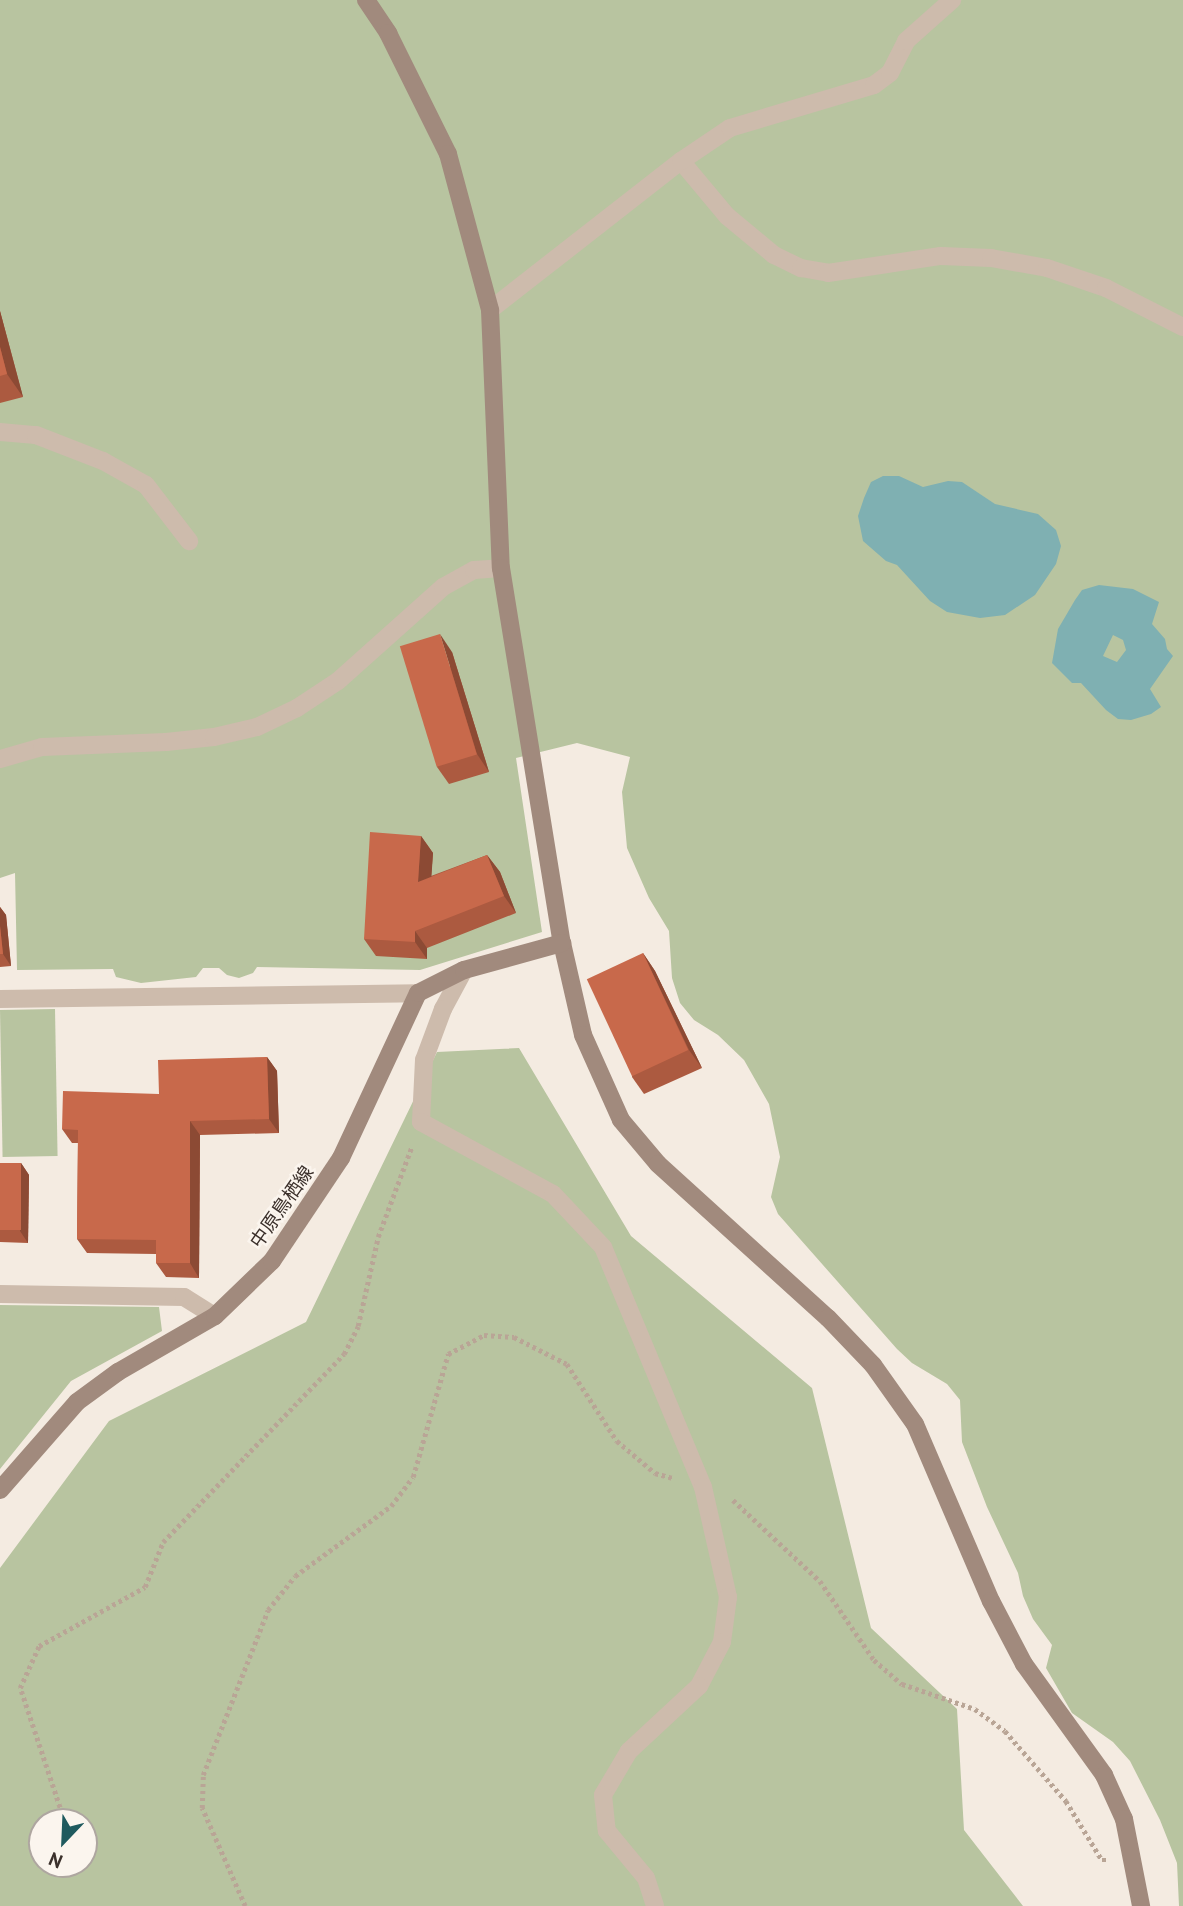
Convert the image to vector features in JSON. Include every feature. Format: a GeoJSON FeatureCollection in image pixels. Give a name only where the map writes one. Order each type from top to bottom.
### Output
{"type":"FeatureCollection","features":[{"type":"Feature","properties":{"kind":"street"},"geometry":{"type":"LineString","coordinates":[[366,0],[388,33],[448,154],[490,310],[501,568],[562,943],[583,1035],[621,1119],[659,1164],[704,1209],[828,1318],[873,1365],[915,1424],[991,1601],[1024,1664],[1104,1775],[1125,1819],[1141,1906]]}},
{"type":"Feature","properties":{"kind":"street"},"geometry":{"type":"LineString","coordinates":[[490,310],[681,161],[730,128],[874,85],[890,73],[906,41],[952,0]]}},
{"type":"Feature","properties":{"kind":"street"},"geometry":{"type":"LineString","coordinates":[[681,161],[727,216],[774,255],[801,268],[828,273],[941,256],[991,258],[1047,268],[1106,288],[1183,327]]}},
{"type":"Feature","properties":{"kind":"street"},"geometry":{"type":"LineString","coordinates":[[0,432],[36,435],[103,461],[146,485],[189,541]]}},
{"type":"Feature","properties":{"kind":"street"},"geometry":{"type":"LineString","coordinates":[[0,759],[42,747],[166,742],[214,737],[257,727],[297,708],[338,681],[443,587],[474,570],[501,568]]}},
{"type":"Feature","properties":{"kind":"street"},"geometry":{"type":"LineString","coordinates":[[0,999],[418,993],[464,970],[562,943]]}},
{"type":"Feature","properties":{"kind":"street"},"geometry":{"type":"LineString","coordinates":[[464,970],[443,1009],[424,1060],[421,1122],[553,1194],[603,1247],[704,1487],[728,1597],[722,1642],[699,1686],[629,1751],[603,1795],[607,1831],[646,1878],[655,1906]]}},
{"type":"Feature","properties":{"kind":"street","name":"中原鳥栖線"},"geometry":{"type":"LineString","coordinates":[[0,1490],[77,1402],[118,1372],[215,1316],[272,1261],[341,1158],[418,993]]}},
{"type":"Feature","properties":{"kind":"street"},"geometry":{"type":"LineString","coordinates":[[0,1293],[184,1297],[215,1316]]}},
{"type":"Feature","properties":{"kind":"path"},"geometry":{"type":"LineString","coordinates":[[60,1808],[20,1688],[39,1646],[145,1587],[163,1542],[344,1354],[358,1326],[378,1237],[421,1122]]}},
{"type":"Feature","properties":{"kind":"path"},"geometry":{"type":"LineString","coordinates":[[246,1906],[202,1808],[203,1775],[268,1610],[295,1576],[391,1506],[413,1477],[447,1354],[484,1335],[514,1337],[567,1364],[617,1441],[655,1473],[704,1487],[737,1502],[820,1581],[874,1660],[902,1684],[975,1709],[1004,1731],[1066,1801],[1102,1860],[1135,1862]]}},
{"type":"Feature","properties":{"kind":"green space"},"geometry":{"type":"Polygon","coordinates":[[[0,0],[1183,0],[1183,1906],[1179,1906],[1177,1863],[1160,1820],[1130,1761],[1113,1742],[1072,1713],[1046,1668],[1052,1645],[1033,1619],[1023,1596],[1018,1573],[987,1507],[962,1442],[960,1400],[947,1384],[912,1363],[897,1349],[778,1214],[771,1197],[780,1157],[769,1104],[744,1060],[718,1035],[694,1020],[680,1003],[672,978],[669,931],[649,898],[627,848],[622,792],[630,757],[577,743],[516,758],[542,932],[420,970],[257,967],[253,973],[239,978],[227,975],[219,968],[203,968],[196,977],[141,983],[116,977],[113,969],[17,970],[15,873],[0,878],[0,0]]]}},
{"type":"Feature","properties":{"kind":"green space"},"geometry":{"type":"Polygon","coordinates":[[[55,1009],[58,1156],[3,1157],[0,1010],[55,1009]]]}},
{"type":"Feature","properties":{"kind":"green space"},"geometry":{"type":"Polygon","coordinates":[[[519,1048],[631,1236],[812,1388],[871,1628],[957,1709],[964,1830],[1023,1906],[0,1906],[0,1568],[109,1421],[306,1322],[437,1052],[519,1048]]]}},
{"type":"Feature","properties":{"kind":"green space"},"geometry":{"type":"Polygon","coordinates":[[[0,1305],[159,1307],[162,1331],[71,1381],[0,1469],[0,1305]]]}},
{"type":"Feature","properties":{"kind":"water"},"geometry":{"type":"Polygon","coordinates":[[[883,476],[899,476],[923,487],[948,481],[962,482],[995,504],[1038,514],[1056,530],[1061,546],[1056,564],[1035,595],[1005,615],[980,618],[947,612],[930,601],[897,565],[886,561],[863,541],[858,516],[871,482],[883,476]]]}},
{"type":"Feature","properties":{"kind":"water"},"geometry":{"type":"Polygon","coordinates":[[[1099,585],[1133,589],[1159,602],[1152,624],[1165,639],[1167,649],[1173,656],[1150,689],[1161,707],[1151,714],[1131,720],[1118,719],[1081,683],[1072,683],[1052,663],[1058,629],[1082,590],[1099,585]],[[1113,635],[1103,656],[1117,662],[1126,650],[1123,640],[1113,635]]]}},
{"type":"Feature","properties":{"kind":"building"},"geometry":{"type":"Polygon","coordinates":[[[0,347],[7,374],[0,376],[0,347]]]}},
{"type":"Feature","properties":{"kind":"building"},"geometry":{"type":"Polygon","coordinates":[[[440,634],[477,754],[437,767],[400,646],[440,634]]]}},
{"type":"Feature","properties":{"kind":"building"},"geometry":{"type":"Polygon","coordinates":[[[370,832],[421,836],[418,882],[487,855],[504,896],[415,931],[415,942],[364,939],[370,832]]]}},
{"type":"Feature","properties":{"kind":"building"},"geometry":{"type":"Polygon","coordinates":[[[0,926],[3,954],[0,954],[0,926]]]}},
{"type":"Feature","properties":{"kind":"building"},"geometry":{"type":"Polygon","coordinates":[[[643,953],[688,1050],[632,1076],[587,979],[643,953]]]}},
{"type":"Feature","properties":{"kind":"building"},"geometry":{"type":"Polygon","coordinates":[[[267,1057],[269,1119],[190,1121],[190,1263],[156,1263],[156,1240],[77,1239],[78,1130],[62,1129],[63,1091],[159,1094],[158,1060],[267,1057]]]}},
{"type":"Feature","properties":{"kind":"building"},"geometry":{"type":"Polygon","coordinates":[[[0,1163],[21,1163],[21,1230],[0,1230],[0,1163]]]}}]}
